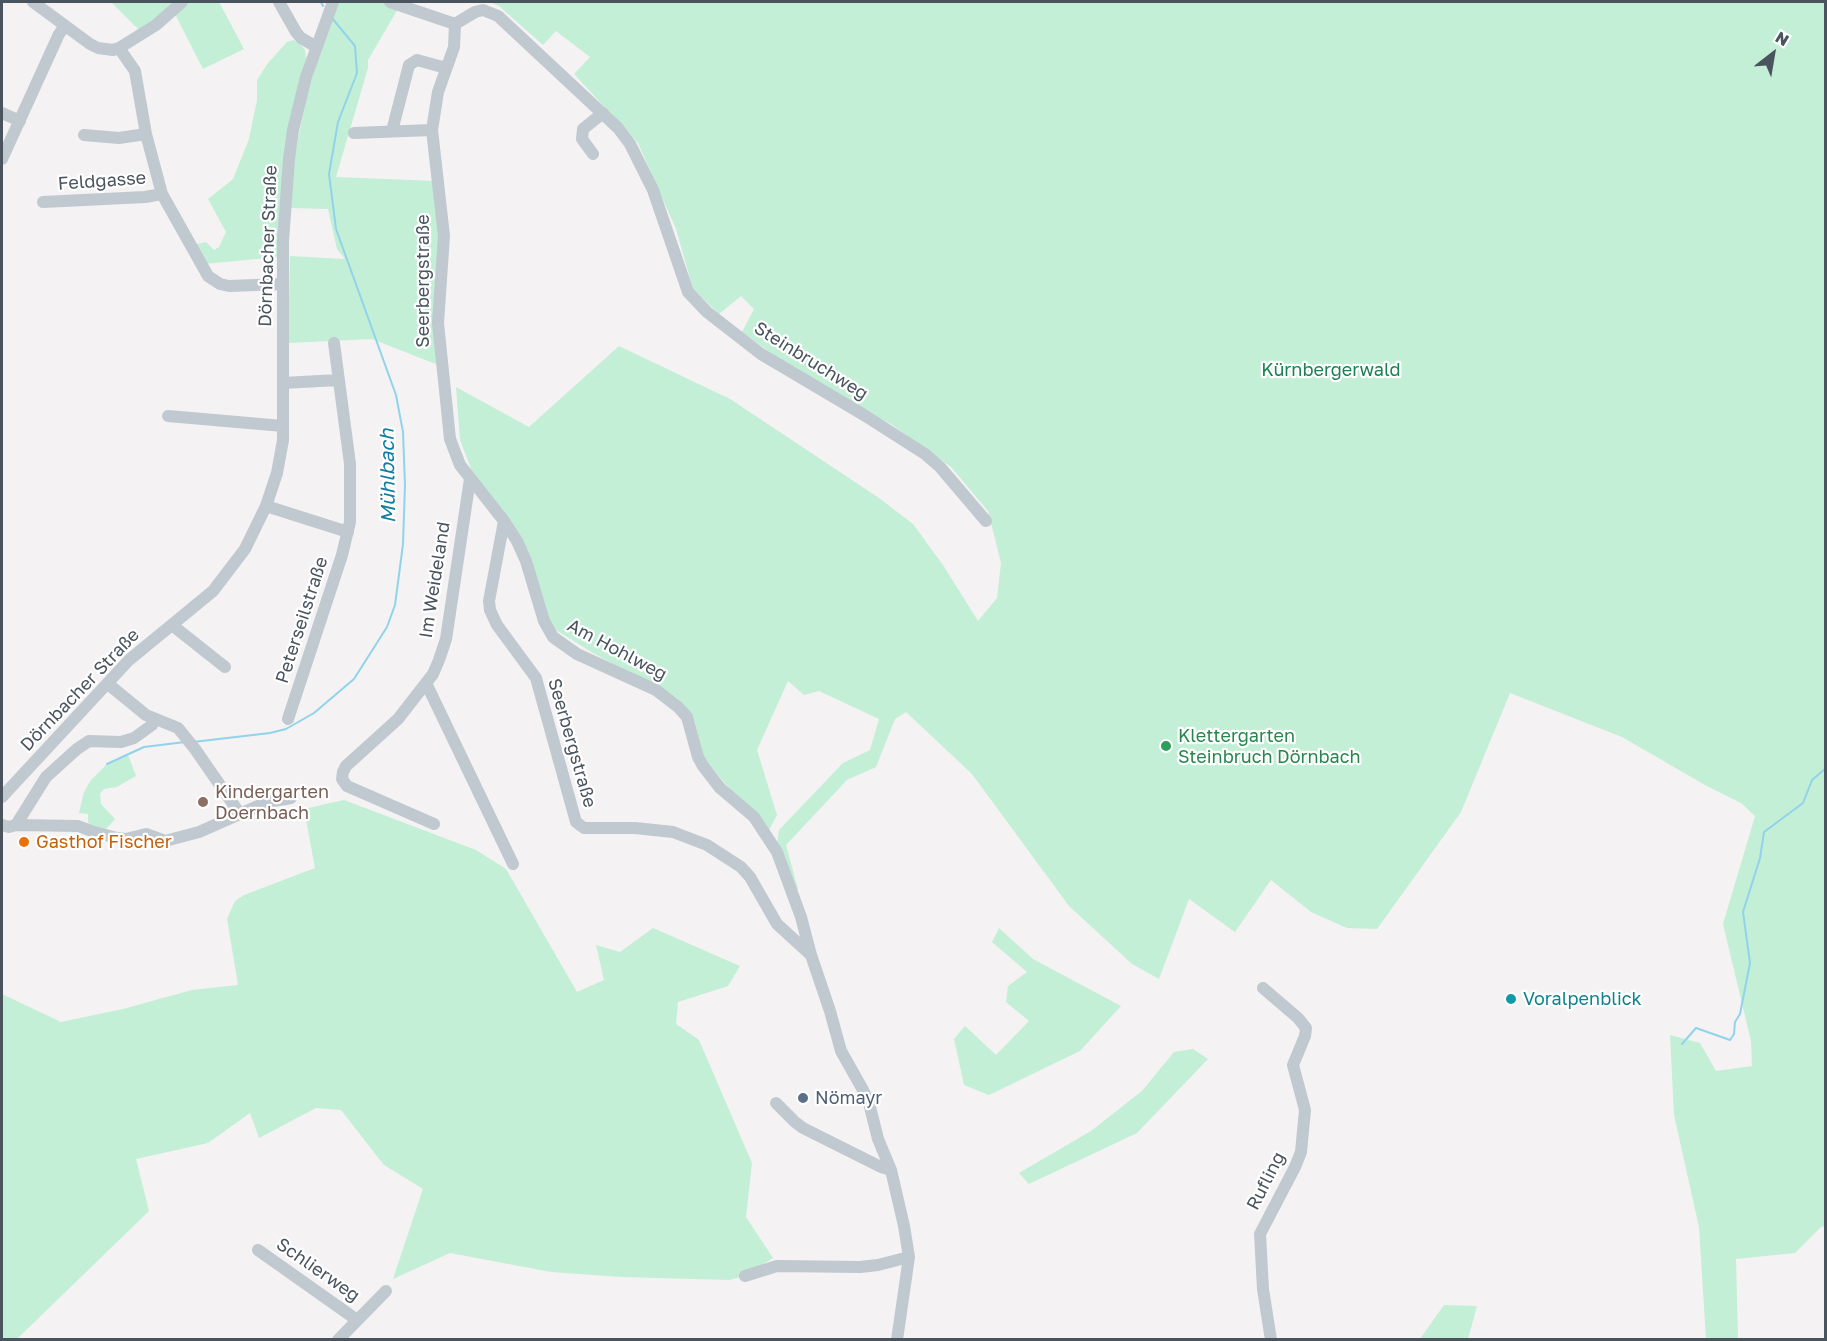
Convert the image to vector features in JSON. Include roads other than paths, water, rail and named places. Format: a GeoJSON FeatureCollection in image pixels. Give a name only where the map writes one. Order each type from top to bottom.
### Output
{"type":"FeatureCollection","features":[{"type":"Feature","properties":{"kind":"street"},"geometry":{"type":"LineString","coordinates":[[33,2],[98,48],[113,50],[156,25],[182,2]]}},
{"type":"Feature","properties":{"kind":"street"},"geometry":{"type":"LineString","coordinates":[[279,2],[296,32],[301,38],[315,46]]}},
{"type":"Feature","properties":{"kind":"street","name":"Dörnbacher Straße"},"geometry":{"type":"LineString","coordinates":[[2,797],[143,647],[205,598],[227,574],[245,549],[266,506],[277,472],[284,426],[284,207],[289,159],[298,106],[315,46],[333,2]]}},
{"type":"Feature","properties":{"kind":"street"},"geometry":{"type":"LineString","coordinates":[[390,2],[455,24]]}},
{"type":"Feature","properties":{"kind":"street","name":"Steinbruchweg"},"geometry":{"type":"LineString","coordinates":[[455,24],[483,10],[498,16],[603,113],[630,144],[643,167],[688,292],[707,312],[761,354],[925,454],[940,467],[986,521]]}},
{"type":"Feature","properties":{"kind":"street","name":"Seerbergstraße"},"geometry":{"type":"LineString","coordinates":[[455,24],[456,36],[436,102],[432,130],[444,236],[439,342],[450,439],[454,454],[470,479],[504,521],[489,601],[490,610],[497,625],[536,678],[579,826],[591,829],[635,828],[673,832],[707,845],[741,867],[750,877],[777,924],[811,955]]}},
{"type":"Feature","properties":{"kind":"street"},"geometry":{"type":"LineString","coordinates":[[2,159],[59,34],[65,26]]}},
{"type":"Feature","properties":{"kind":"street","name":"Feldgasse"},"geometry":{"type":"LineString","coordinates":[[119,48],[135,71],[146,134],[162,194],[202,266],[213,281],[229,286],[283,284]]}},
{"type":"Feature","properties":{"kind":"street"},"geometry":{"type":"LineString","coordinates":[[392,131],[408,65],[417,60],[446,68]]}},
{"type":"Feature","properties":{"kind":"street"},"geometry":{"type":"LineString","coordinates":[[2,113],[20,121]]}},
{"type":"Feature","properties":{"kind":"street"},"geometry":{"type":"LineString","coordinates":[[594,154],[582,139],[583,129],[603,113]]}},
{"type":"Feature","properties":{"kind":"street"},"geometry":{"type":"LineString","coordinates":[[354,133],[432,130]]}},
{"type":"Feature","properties":{"kind":"street"},"geometry":{"type":"LineString","coordinates":[[84,135],[119,138],[146,134]]}},
{"type":"Feature","properties":{"kind":"street","name":"Feldgasse"},"geometry":{"type":"LineString","coordinates":[[43,202],[145,197],[162,194]]}},
{"type":"Feature","properties":{"kind":"street","name":"Peterseilstraße"},"geometry":{"type":"LineString","coordinates":[[288,719],[348,532],[351,504],[350,464],[334,344]]}},
{"type":"Feature","properties":{"kind":"street"},"geometry":{"type":"LineString","coordinates":[[283,383],[338,380]]}},
{"type":"Feature","properties":{"kind":"street"},"geometry":{"type":"LineString","coordinates":[[168,416],[284,426]]}},
{"type":"Feature","properties":{"kind":"street","name":"Im Weideland"},"geometry":{"type":"LineString","coordinates":[[434,824],[347,786],[342,779],[346,766],[398,719],[426,683],[440,660],[446,639],[470,479]]}},
{"type":"Feature","properties":{"kind":"street"},"geometry":{"type":"LineString","coordinates":[[266,506],[348,532]]}},
{"type":"Feature","properties":{"kind":"street","name":"Am Hohlweg"},"geometry":{"type":"LineString","coordinates":[[504,521],[526,561],[544,621],[553,637],[577,654],[656,690],[684,713],[691,727],[698,757],[703,766],[720,788],[754,817],[777,852],[801,917],[841,1052],[866,1096],[878,1139],[891,1170],[909,1257],[897,1340]]}},
{"type":"Feature","properties":{"kind":"street"},"geometry":{"type":"LineString","coordinates":[[172,625],[225,667]]}},
{"type":"Feature","properties":{"kind":"street"},"geometry":{"type":"LineString","coordinates":[[426,683],[513,864]]}},
{"type":"Feature","properties":{"kind":"street"},"geometry":{"type":"LineString","coordinates":[[108,684],[141,712],[154,719],[170,723],[185,736],[240,814]]}},
{"type":"Feature","properties":{"kind":"street"},"geometry":{"type":"LineString","coordinates":[[16,825],[46,777],[77,749],[89,741],[121,742],[134,738],[152,725],[154,719]]}},
{"type":"Feature","properties":{"kind":"street"},"geometry":{"type":"LineString","coordinates":[[2,825],[9,827],[16,825],[78,826],[117,838],[126,839],[146,834],[165,841],[199,832],[267,802],[291,798]]}},
{"type":"Feature","properties":{"kind":"street","name":"Rufling"},"geometry":{"type":"LineString","coordinates":[[1263,988],[1298,1018],[1306,1028],[1293,1065],[1305,1110],[1301,1152],[1260,1234],[1263,1289],[1271,1340]]}},
{"type":"Feature","properties":{"kind":"street"},"geometry":{"type":"LineString","coordinates":[[776,1103],[803,1128],[891,1170]]}},
{"type":"Feature","properties":{"kind":"street","name":"Schlierweg"},"geometry":{"type":"LineString","coordinates":[[258,1250],[357,1320]]}},
{"type":"Feature","properties":{"kind":"street"},"geometry":{"type":"LineString","coordinates":[[745,1276],[777,1266],[869,1266],[909,1257]]}},
{"type":"Feature","properties":{"kind":"street"},"geometry":{"type":"LineString","coordinates":[[338,1340],[386,1291]]}},
{"type":"Feature","properties":{"kind":"waterway","name":"Mühlbach"},"geometry":{"type":"LineString","coordinates":[[321,2],[323,6]]}},
{"type":"Feature","properties":{"kind":"waterway","name":"Mühlbach"},"geometry":{"type":"LineString","coordinates":[[193,742],[270,733],[286,729],[314,713],[354,679],[387,627],[395,605],[403,544],[405,485],[403,432],[396,395],[336,229],[329,174],[338,122],[357,73],[355,46],[332,18]]}},
{"type":"Feature","properties":{"kind":"waterway","name":"Mühlbach"},"geometry":{"type":"LineString","coordinates":[[107,764],[144,747],[185,742]]}},
{"type":"Feature","properties":{"kind":"waterway"},"geometry":{"type":"LineString","coordinates":[[1682,1044],[1696,1028],[1730,1040],[1734,1034],[1750,963],[1743,912],[1760,858],[1764,832],[1803,803],[1812,780],[1826,768]]}},
{"type":"Feature","properties":{"kind":"place","name":"Klettergarten Steinbruch Dörnbach"},"geometry":{"type":"Point","coordinates":[1166,746]}},
{"type":"Feature","properties":{"kind":"place","name":"Kindergarten Doernbach"},"geometry":{"type":"Point","coordinates":[203,802]}},
{"type":"Feature","properties":{"kind":"place","name":"Gasthof Fischer"},"geometry":{"type":"Point","coordinates":[24,842]}},
{"type":"Feature","properties":{"kind":"place","name":"Voralpenblick"},"geometry":{"type":"Point","coordinates":[1511,999]}},
{"type":"Feature","properties":{"kind":"place","name":"Nömayr"},"geometry":{"type":"Point","coordinates":[803,1098]}},
{"type":"Feature","properties":{"kind":"park label","name":"Kürnbergerwald"},"geometry":{"type":"Point","coordinates":[1331,370]}}]}
